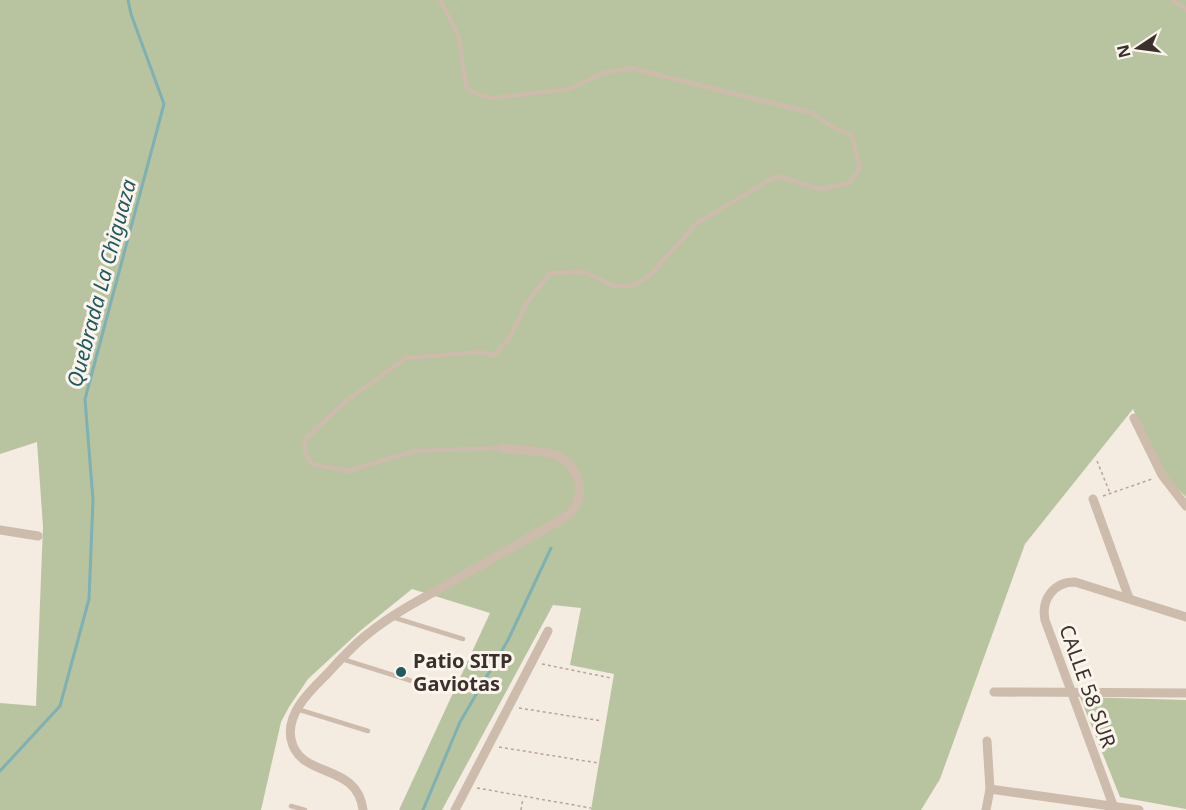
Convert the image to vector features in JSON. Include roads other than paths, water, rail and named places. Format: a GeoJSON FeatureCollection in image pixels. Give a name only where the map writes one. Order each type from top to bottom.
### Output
{"type":"FeatureCollection","features":[{"type":"Feature","properties":{"kind":"street"},"geometry":{"type":"LineString","coordinates":[[1134,418],[1162,475],[1186,506]]}},
{"type":"Feature","properties":{"kind":"street"},"geometry":{"type":"LineString","coordinates":[[363,810],[360,796],[354,787],[336,773],[304,761],[294,750],[290,733],[293,715],[311,689],[370,632],[418,600],[557,522],[572,511],[581,495],[578,476],[570,464],[556,455],[502,448]]}},
{"type":"Feature","properties":{"kind":"street"},"geometry":{"type":"LineString","coordinates":[[1093,499],[1129,598],[1186,617]]}},
{"type":"Feature","properties":{"kind":"street"},"geometry":{"type":"LineString","coordinates":[[0,530],[38,536]]}},
{"type":"Feature","properties":{"kind":"street","name":"CALLE 58 SUR"},"geometry":{"type":"LineString","coordinates":[[1113,808],[1044,615],[1044,604],[1056,587],[1066,582],[1086,584],[1129,598]]}},
{"type":"Feature","properties":{"kind":"street"},"geometry":{"type":"LineString","coordinates":[[455,810],[548,631]]}},
{"type":"Feature","properties":{"kind":"street"},"geometry":{"type":"LineString","coordinates":[[994,692],[1186,693]]}},
{"type":"Feature","properties":{"kind":"street"},"geometry":{"type":"LineString","coordinates":[[986,810],[990,789],[987,741]]}},
{"type":"Feature","properties":{"kind":"street"},"geometry":{"type":"LineString","coordinates":[[990,789],[1140,810]]}},
{"type":"Feature","properties":{"kind":"lane"},"geometry":{"type":"LineString","coordinates":[[440,0],[459,36],[466,87],[478,95],[494,98],[569,89],[604,72],[630,68],[812,113],[836,129],[852,135],[860,168],[849,183],[821,189],[777,176],[698,222],[647,278],[631,286],[615,285],[584,272],[550,273],[525,304],[509,339],[494,355],[480,352],[406,358],[346,401],[304,440],[306,456],[312,464],[348,471],[414,452],[502,448]]}},
{"type":"Feature","properties":{"kind":"lane"},"geometry":{"type":"LineString","coordinates":[[1172,0],[1186,9]]}},
{"type":"Feature","properties":{"kind":"lane"},"geometry":{"type":"LineString","coordinates":[[392,617],[464,639]]}},
{"type":"Feature","properties":{"kind":"lane"},"geometry":{"type":"LineString","coordinates":[[342,659],[412,681]]}},
{"type":"Feature","properties":{"kind":"lane"},"geometry":{"type":"LineString","coordinates":[[297,709],[369,731]]}},
{"type":"Feature","properties":{"kind":"lane"},"geometry":{"type":"LineString","coordinates":[[291,806],[304,810]]}},
{"type":"Feature","properties":{"kind":"waterway","name":"Quebrada La Chiguaza"},"geometry":{"type":"LineString","coordinates":[[0,771],[60,706],[89,599],[93,500],[85,399],[164,104],[128,0]]}},
{"type":"Feature","properties":{"kind":"waterway"},"geometry":{"type":"LineString","coordinates":[[423,810],[460,722],[508,640],[551,548]]}},
{"type":"Feature","properties":{"kind":"place","name":"Patio SITP Gaviotas"},"geometry":{"type":"Point","coordinates":[401,672]}}]}
